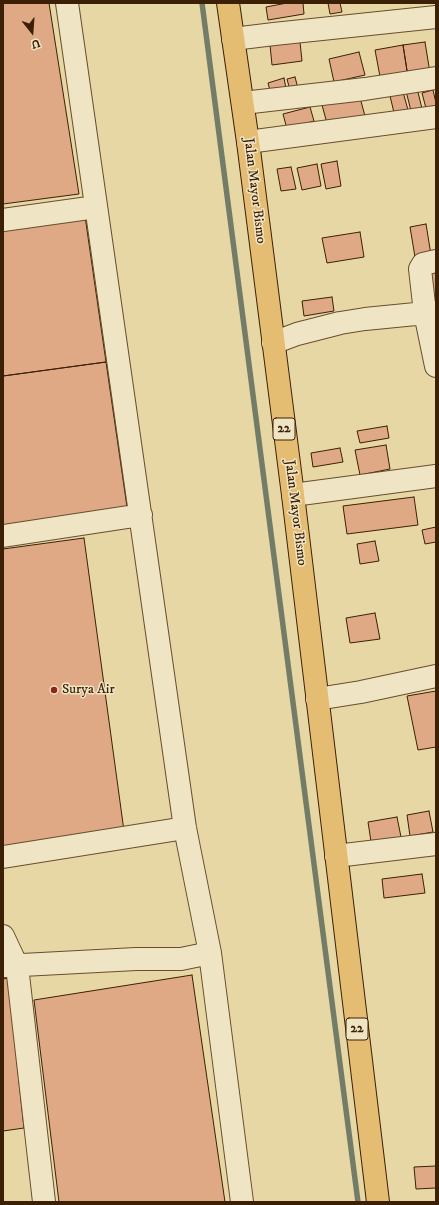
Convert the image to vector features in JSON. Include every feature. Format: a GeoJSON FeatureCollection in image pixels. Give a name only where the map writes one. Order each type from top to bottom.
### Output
{"type":"FeatureCollection","features":[{"type":"Feature","properties":{"kind":"highway","name":"Jalan Mayor Bismo"},"geometry":{"type":"LineString","coordinates":[[228,3],[243,103],[293,495],[336,856]]}},
{"type":"Feature","properties":{"kind":"highway","name":"22"},"geometry":{"type":"LineString","coordinates":[[336,856],[378,1202]]}},
{"type":"Feature","properties":{"kind":"street"},"geometry":{"type":"LineString","coordinates":[[67,3],[185,828],[210,953],[242,1202]]}},
{"type":"Feature","properties":{"kind":"street"},"geometry":{"type":"LineString","coordinates":[[233,39],[436,17]]}},
{"type":"Feature","properties":{"kind":"street"},"geometry":{"type":"LineString","coordinates":[[243,103],[365,89],[436,78]]}},
{"type":"Feature","properties":{"kind":"street"},"geometry":{"type":"LineString","coordinates":[[248,142],[436,117]]}},
{"type":"Feature","properties":{"kind":"street"},"geometry":{"type":"LineString","coordinates":[[3,220],[96,207]]}},
{"type":"Feature","properties":{"kind":"street"},"geometry":{"type":"LineString","coordinates":[[436,261],[423,264],[420,269],[431,312],[436,366]]}},
{"type":"Feature","properties":{"kind":"street"},"geometry":{"type":"LineString","coordinates":[[273,343],[297,334],[340,323],[431,312]]}},
{"type":"Feature","properties":{"kind":"street"},"geometry":{"type":"LineString","coordinates":[[293,495],[436,476]]}},
{"type":"Feature","properties":{"kind":"street"},"geometry":{"type":"LineString","coordinates":[[3,536],[141,515]]}},
{"type":"Feature","properties":{"kind":"street"},"geometry":{"type":"LineString","coordinates":[[317,699],[361,692],[436,676]]}},
{"type":"Feature","properties":{"kind":"street"},"geometry":{"type":"LineString","coordinates":[[3,857],[185,828]]}},
{"type":"Feature","properties":{"kind":"street"},"geometry":{"type":"LineString","coordinates":[[336,856],[436,844]]}},
{"type":"Feature","properties":{"kind":"street"},"geometry":{"type":"LineString","coordinates":[[3,936],[10,966],[44,1202]]}},
{"type":"Feature","properties":{"kind":"street"},"geometry":{"type":"LineString","coordinates":[[10,966],[136,959],[181,959],[210,953]]}},
{"type":"Feature","properties":{"kind":"building"},"geometry":{"type":"Polygon","coordinates":[[[3,3],[49,3],[79,194],[3,204],[3,3]]]}},
{"type":"Feature","properties":{"kind":"building"},"geometry":{"type":"Polygon","coordinates":[[[287,3],[303,3],[304,14],[268,20],[266,7],[287,3]]]}},
{"type":"Feature","properties":{"kind":"building"},"geometry":{"type":"Polygon","coordinates":[[[328,3],[340,3],[342,12],[330,14],[328,3]]]}},
{"type":"Feature","properties":{"kind":"building"},"geometry":{"type":"Polygon","coordinates":[[[300,42],[302,61],[272,65],[270,45],[300,42]]]}},
{"type":"Feature","properties":{"kind":"building"},"geometry":{"type":"Polygon","coordinates":[[[425,42],[430,73],[408,77],[403,45],[425,42]]]}},
{"type":"Feature","properties":{"kind":"building"},"geometry":{"type":"Polygon","coordinates":[[[403,45],[408,77],[381,82],[375,50],[403,45]]]}},
{"type":"Feature","properties":{"kind":"building"},"geometry":{"type":"Polygon","coordinates":[[[359,52],[365,75],[334,82],[329,59],[359,52]]]}},
{"type":"Feature","properties":{"kind":"building"},"geometry":{"type":"Polygon","coordinates":[[[295,77],[299,92],[291,94],[287,79],[295,77]]]}},
{"type":"Feature","properties":{"kind":"building"},"geometry":{"type":"Polygon","coordinates":[[[284,78],[287,94],[272,98],[268,83],[284,78]]]}},
{"type":"Feature","properties":{"kind":"building"},"geometry":{"type":"Polygon","coordinates":[[[417,88],[424,117],[413,119],[406,91],[417,88]]]}},
{"type":"Feature","properties":{"kind":"building"},"geometry":{"type":"Polygon","coordinates":[[[433,90],[436,103],[436,114],[428,116],[422,93],[433,90]]]}},
{"type":"Feature","properties":{"kind":"building"},"geometry":{"type":"Polygon","coordinates":[[[403,92],[410,117],[396,121],[390,96],[403,92]]]}},
{"type":"Feature","properties":{"kind":"building"},"geometry":{"type":"Polygon","coordinates":[[[359,94],[365,116],[328,127],[322,105],[359,94]]]}},
{"type":"Feature","properties":{"kind":"building"},"geometry":{"type":"Polygon","coordinates":[[[310,107],[314,121],[287,129],[283,114],[310,107]]]}},
{"type":"Feature","properties":{"kind":"building"},"geometry":{"type":"Polygon","coordinates":[[[337,161],[341,186],[326,189],[321,164],[337,161]]]}},
{"type":"Feature","properties":{"kind":"building"},"geometry":{"type":"Polygon","coordinates":[[[317,164],[321,186],[302,190],[297,168],[317,164]]]}},
{"type":"Feature","properties":{"kind":"building"},"geometry":{"type":"Polygon","coordinates":[[[291,167],[296,189],[281,191],[277,169],[291,167]]]}},
{"type":"Feature","properties":{"kind":"building"},"geometry":{"type":"Polygon","coordinates":[[[85,216],[106,362],[3,376],[3,228],[85,216]]]}},
{"type":"Feature","properties":{"kind":"building"},"geometry":{"type":"Polygon","coordinates":[[[426,224],[431,255],[415,257],[410,227],[426,224]]]}},
{"type":"Feature","properties":{"kind":"building"},"geometry":{"type":"Polygon","coordinates":[[[360,232],[364,257],[327,263],[322,238],[360,232]]]}},
{"type":"Feature","properties":{"kind":"building"},"geometry":{"type":"Polygon","coordinates":[[[436,265],[436,309],[428,267],[436,265]]]}},
{"type":"Feature","properties":{"kind":"building"},"geometry":{"type":"Polygon","coordinates":[[[332,297],[334,311],[304,316],[302,301],[332,297]]]}},
{"type":"Feature","properties":{"kind":"building"},"geometry":{"type":"Polygon","coordinates":[[[106,362],[127,507],[3,525],[3,376],[106,362]]]}},
{"type":"Feature","properties":{"kind":"building"},"geometry":{"type":"Polygon","coordinates":[[[387,426],[389,438],[360,443],[357,431],[387,426]]]}},
{"type":"Feature","properties":{"kind":"building"},"geometry":{"type":"Polygon","coordinates":[[[386,445],[390,469],[360,475],[355,450],[386,445]]]}},
{"type":"Feature","properties":{"kind":"building"},"geometry":{"type":"Polygon","coordinates":[[[340,448],[343,462],[313,467],[311,453],[340,448]]]}},
{"type":"Feature","properties":{"kind":"building"},"geometry":{"type":"Polygon","coordinates":[[[414,497],[418,525],[347,534],[343,506],[414,497]]]}},
{"type":"Feature","properties":{"kind":"building"},"geometry":{"type":"Polygon","coordinates":[[[436,527],[436,542],[425,544],[422,530],[436,527]]]}},
{"type":"Feature","properties":{"kind":"building","name":"Surya Air"},"geometry":{"type":"Polygon","coordinates":[[[84,538],[124,831],[3,849],[3,549],[84,538]]]}},
{"type":"Feature","properties":{"kind":"building"},"geometry":{"type":"Polygon","coordinates":[[[375,541],[379,561],[360,564],[357,544],[375,541]]]}},
{"type":"Feature","properties":{"kind":"building"},"geometry":{"type":"Polygon","coordinates":[[[375,613],[380,639],[350,643],[346,618],[375,613]]]}},
{"type":"Feature","properties":{"kind":"building"},"geometry":{"type":"Polygon","coordinates":[[[436,691],[436,747],[418,750],[407,696],[436,691]]]}},
{"type":"Feature","properties":{"kind":"building"},"geometry":{"type":"Polygon","coordinates":[[[429,811],[433,832],[410,836],[407,815],[429,811]]]}},
{"type":"Feature","properties":{"kind":"building"},"geometry":{"type":"Polygon","coordinates":[[[397,817],[402,842],[372,848],[368,822],[397,817]]]}},
{"type":"Feature","properties":{"kind":"building"},"geometry":{"type":"Polygon","coordinates":[[[422,874],[425,893],[384,898],[382,879],[422,874]]]}},
{"type":"Feature","properties":{"kind":"building"},"geometry":{"type":"Polygon","coordinates":[[[192,975],[225,1202],[59,1202],[34,1000],[192,975]]]}},
{"type":"Feature","properties":{"kind":"building"},"geometry":{"type":"Polygon","coordinates":[[[8,978],[24,1128],[3,1131],[3,979],[8,978]]]}},
{"type":"Feature","properties":{"kind":"building"},"geometry":{"type":"Polygon","coordinates":[[[436,1166],[436,1188],[416,1189],[414,1167],[436,1166]]]}},
{"type":"Feature","properties":{"kind":"waterway"},"geometry":{"type":"LineString","coordinates":[[202,3],[358,1202]]}},
{"type":"Feature","properties":{"kind":"place","name":"Surya Air"},"geometry":{"type":"Point","coordinates":[54,690]}}]}
